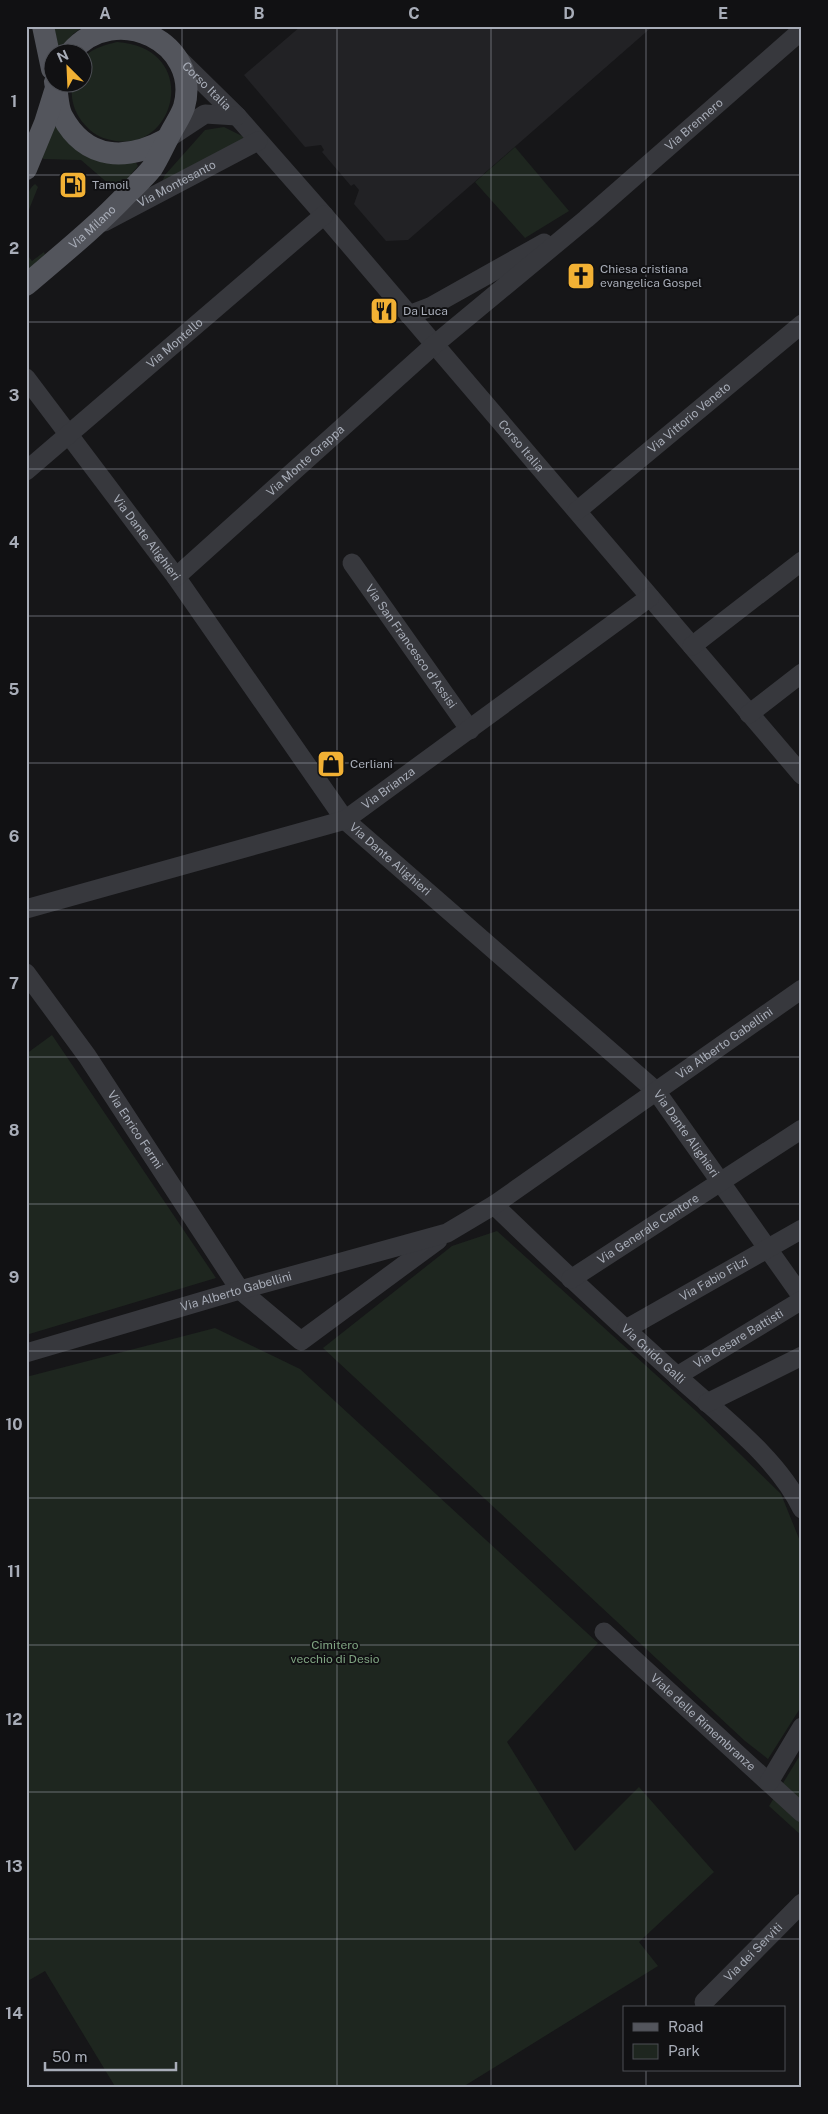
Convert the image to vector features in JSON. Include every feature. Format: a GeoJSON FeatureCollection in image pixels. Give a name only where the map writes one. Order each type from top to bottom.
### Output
{"type":"FeatureCollection","features":[{"type":"Feature","properties":{"kind":"main road"},"geometry":{"type":"LineString","coordinates":[[43,26],[47,42]]}},
{"type":"Feature","properties":{"kind":"main road"},"geometry":{"type":"LineString","coordinates":[[79,42],[104,29],[130,27],[153,31],[175,55]]}},
{"type":"Feature","properties":{"kind":"main road","name":"Via Milano"},"geometry":{"type":"LineString","coordinates":[[26,285],[96,226],[151,168],[184,107],[185,80],[175,55]]}},
{"type":"Feature","properties":{"kind":"main road"},"geometry":{"type":"LineString","coordinates":[[26,170],[45,123],[52,92]]}},
{"type":"Feature","properties":{"kind":"main road"},"geometry":{"type":"LineString","coordinates":[[57,92],[61,115],[76,137],[99,151],[125,155],[151,148],[167,139]]}},
{"type":"Feature","properties":{"kind":"street","name":"Via Brennero"},"geometry":{"type":"LineString","coordinates":[[434,346],[586,219],[802,30]]}},
{"type":"Feature","properties":{"kind":"street","name":"Corso Italia"},"geometry":{"type":"LineString","coordinates":[[175,55],[237,116],[324,215],[802,775]]}},
{"type":"Feature","properties":{"kind":"street","name":"Corso Italia"},"geometry":{"type":"LineString","coordinates":[[167,139],[205,114],[237,116]]}},
{"type":"Feature","properties":{"kind":"street","name":"Via Montesanto"},"geometry":{"type":"LineString","coordinates":[[96,226],[258,141]]}},
{"type":"Feature","properties":{"kind":"street","name":"Via Montello"},"geometry":{"type":"LineString","coordinates":[[26,471],[324,215]]}},
{"type":"Feature","properties":{"kind":"street","name":"Via Brennero"},"geometry":{"type":"LineString","coordinates":[[408,315],[430,307],[586,219]]}},
{"type":"Feature","properties":{"kind":"street","name":"Via Vittorio Veneto"},"geometry":{"type":"LineString","coordinates":[[577,511],[802,324]]}},
{"type":"Feature","properties":{"kind":"street","name":"Via Monte Grappa"},"geometry":{"type":"LineString","coordinates":[[176,577],[434,346]]}},
{"type":"Feature","properties":{"kind":"street","name":"Via Dante Alighieri"},"geometry":{"type":"LineString","coordinates":[[26,378],[70,433],[176,577],[345,820],[656,1091],[802,1298]]}},
{"type":"Feature","properties":{"kind":"street"},"geometry":{"type":"LineString","coordinates":[[692,646],[802,561]]}},
{"type":"Feature","properties":{"kind":"street","name":"Via San Francesco d'Assisi"},"geometry":{"type":"LineString","coordinates":[[352,564],[470,730]]}},
{"type":"Feature","properties":{"kind":"street","name":"Via Brianza"},"geometry":{"type":"LineString","coordinates":[[26,909],[345,820],[650,597]]}},
{"type":"Feature","properties":{"kind":"street"},"geometry":{"type":"LineString","coordinates":[[749,714],[802,673]]}},
{"type":"Feature","properties":{"kind":"street","name":"Via Enrico Fermi"},"geometry":{"type":"LineString","coordinates":[[26,973],[86,1056],[240,1290]]}},
{"type":"Feature","properties":{"kind":"street","name":"Via Alberto Gabellini"},"geometry":{"type":"LineString","coordinates":[[240,1290],[301,1341],[448,1233],[494,1205],[802,989]]}},
{"type":"Feature","properties":{"kind":"street","name":"Via Generale Cantore"},"geometry":{"type":"LineString","coordinates":[[571,1279],[802,1129]]}},
{"type":"Feature","properties":{"kind":"street","name":"Via Guido Galli"},"geometry":{"type":"LineString","coordinates":[[494,1205],[571,1279],[797,1487],[802,1509]]}},
{"type":"Feature","properties":{"kind":"street","name":"Via Fabio Filzi"},"geometry":{"type":"LineString","coordinates":[[626,1329],[802,1229]]}},
{"type":"Feature","properties":{"kind":"street","name":"Via Alberto Gabellini"},"geometry":{"type":"LineString","coordinates":[[26,1353],[240,1290],[448,1233]]}},
{"type":"Feature","properties":{"kind":"street","name":"Via Cesare Battisti"},"geometry":{"type":"LineString","coordinates":[[676,1376],[802,1298]]}},
{"type":"Feature","properties":{"kind":"street"},"geometry":{"type":"LineString","coordinates":[[707,1403],[802,1356]]}},
{"type":"Feature","properties":{"kind":"street","name":"Viale delle Rimembranze"},"geometry":{"type":"LineString","coordinates":[[604,1632],[802,1813]]}},
{"type":"Feature","properties":{"kind":"street"},"geometry":{"type":"LineString","coordinates":[[769,1782],[802,1727]]}},
{"type":"Feature","properties":{"kind":"street","name":"Via dei Serviti"},"geometry":{"type":"LineString","coordinates":[[704,2002],[802,1903]]}},
{"type":"Feature","properties":{"kind":"shaded area"},"geometry":{"type":"Polygon","coordinates":[[[301,26],[653,26],[408,240],[386,241],[354,204],[359,190],[354,184],[351,186],[322,152],[324,150],[321,145],[305,147],[244,75],[301,26]]]}},
{"type":"Feature","properties":{"kind":"green space"},"geometry":{"type":"Polygon","coordinates":[[[54,26],[84,26],[73,34],[67,42],[57,42],[54,26]]]}},
{"type":"Feature","properties":{"kind":"green space"},"geometry":{"type":"Polygon","coordinates":[[[117,42],[144,49],[161,62],[170,80],[171,99],[164,118],[151,132],[133,141],[111,140],[93,133],[78,116],[72,100],[72,92],[92,92],[92,51],[117,42]]]}},
{"type":"Feature","properties":{"kind":"green space"},"geometry":{"type":"Polygon","coordinates":[[[49,124],[135,161],[138,166],[117,191],[81,160],[44,159],[42,158],[49,124]]]}},
{"type":"Feature","properties":{"kind":"green space"},"geometry":{"type":"Polygon","coordinates":[[[224,127],[246,140],[162,182],[165,175],[205,130],[224,127]]]}},
{"type":"Feature","properties":{"kind":"green space"},"geometry":{"type":"Polygon","coordinates":[[[515,147],[569,211],[525,238],[475,182],[515,147]]]}},
{"type":"Feature","properties":{"kind":"green space"},"geometry":{"type":"Polygon","coordinates":[[[35,184],[38,187],[26,217],[29,191],[35,184]]]}},
{"type":"Feature","properties":{"kind":"green space"},"geometry":{"type":"Polygon","coordinates":[[[44,252],[45,255],[26,271],[26,253],[32,261],[44,252]]]}},
{"type":"Feature","properties":{"kind":"green space"},"geometry":{"type":"Polygon","coordinates":[[[52,1035],[216,1278],[26,1335],[26,1054],[52,1035]]]}},
{"type":"Feature","properties":{"kind":"green space"},"geometry":{"type":"Polygon","coordinates":[[[497,1231],[696,1411],[781,1494],[802,1546],[802,1699],[799,1710],[768,1759],[745,1741],[323,1348],[452,1246],[497,1231]]]}},
{"type":"Feature","properties":{"kind":"green space","name":"Cimitero vecchio di Desio"},"geometry":{"type":"Polygon","coordinates":[[[215,1328],[300,1369],[598,1643],[507,1742],[575,1851],[639,1787],[714,1872],[639,1942],[658,1966],[461,2088],[116,2088],[45,1971],[26,1982],[26,1377],[215,1328]]]}},
{"type":"Feature","properties":{"kind":"green space"},"geometry":{"type":"Polygon","coordinates":[[[802,1752],[802,1836],[769,1806],[802,1752]]]}},
{"type":"Feature","properties":{"kind":"place","name":"Tamoil"},"geometry":{"type":"Point","coordinates":[73,185]}},
{"type":"Feature","properties":{"kind":"place","name":"Chiesa cristiana evangelica Gospel"},"geometry":{"type":"Point","coordinates":[581,276]}},
{"type":"Feature","properties":{"kind":"place","name":"Da Luca"},"geometry":{"type":"Point","coordinates":[384,311]}},
{"type":"Feature","properties":{"kind":"place","name":"Cerliani"},"geometry":{"type":"Point","coordinates":[331,764]}}]}
